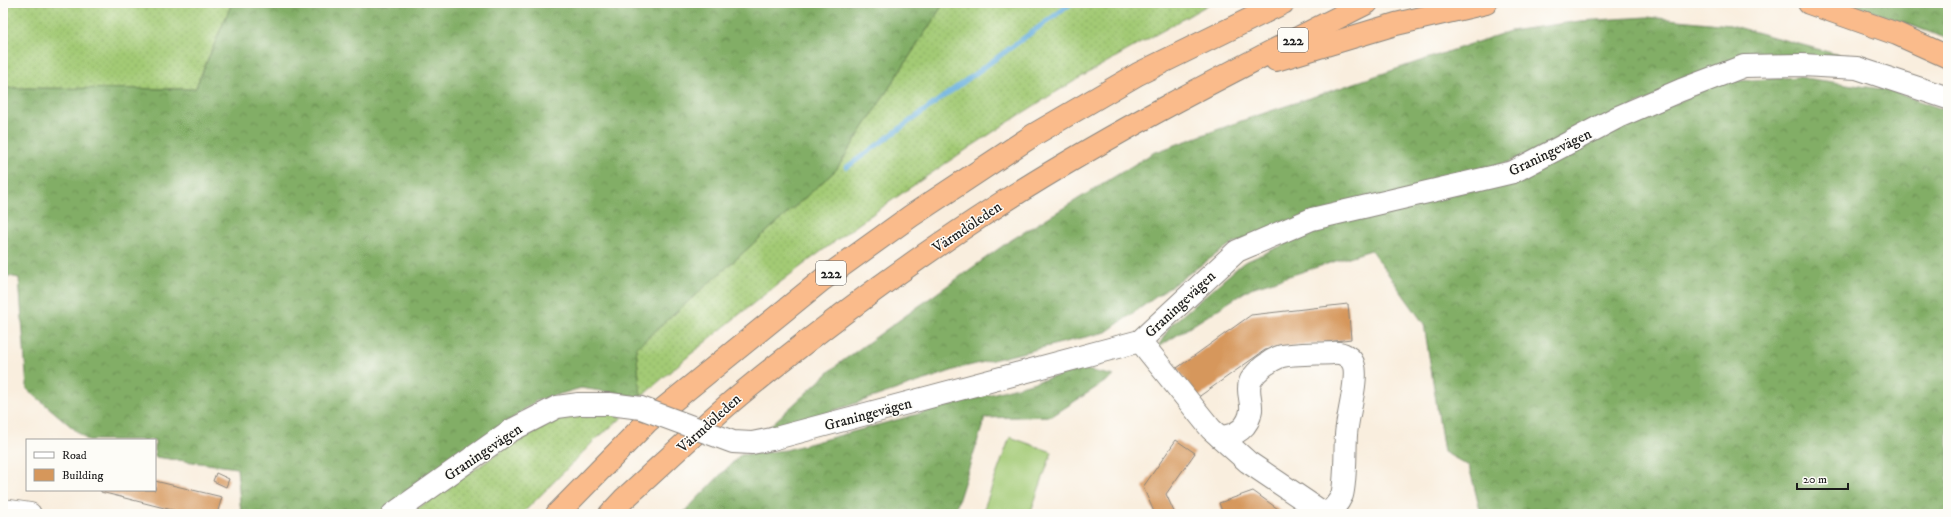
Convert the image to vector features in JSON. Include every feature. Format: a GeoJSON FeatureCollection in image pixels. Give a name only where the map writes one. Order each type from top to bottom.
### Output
{"type":"FeatureCollection","features":[{"type":"Feature","properties":{"kind":"highway","name":"222"},"geometry":{"type":"LineString","coordinates":[[557,514],[647,422],[822,280],[910,216],[1035,134],[1138,74],[1283,3]]}},
{"type":"Feature","properties":{"kind":"highway","name":"Värmdöleden"},"geometry":{"type":"LineString","coordinates":[[610,514],[624,499],[746,389],[861,301],[977,219],[1097,145],[1220,77],[1367,3]]}},
{"type":"Feature","properties":{"kind":"highway"},"geometry":{"type":"LineString","coordinates":[[1220,77],[1396,24],[1486,3]]}},
{"type":"Feature","properties":{"kind":"highway"},"geometry":{"type":"LineString","coordinates":[[1809,3],[1897,34],[1948,57]]}},
{"type":"Feature","properties":{"kind":"street","name":"Graningevägen"},"geometry":{"type":"LineString","coordinates":[[393,514],[510,431],[557,407],[579,404],[610,404],[641,408],[733,442],[752,443],[772,439],[1140,341],[1237,251],[1312,220],[1513,172],[1618,117],[1681,90],[1744,66],[1802,65],[1857,68],[1948,98]]}},
{"type":"Feature","properties":{"kind":"street"},"geometry":{"type":"LineString","coordinates":[[1140,341],[1211,429],[1248,462],[1326,514],[1335,507],[1342,495],[1347,424],[1355,375],[1354,365],[1349,357],[1338,352],[1281,356],[1270,361],[1251,380],[1249,394],[1251,409],[1247,422],[1239,431],[1231,436],[1220,437]]}},
{"type":"Feature","properties":{"kind":"street"},"geometry":{"type":"LineString","coordinates":[[3,510],[30,514]]}},
{"type":"Feature","properties":{"kind":"green space"},"geometry":{"type":"Polygon","coordinates":[[[3,3],[232,3],[195,89],[3,88],[3,3]]]}},
{"type":"Feature","properties":{"kind":"green space"},"geometry":{"type":"Polygon","coordinates":[[[232,3],[944,3],[836,170],[636,348],[641,397],[581,388],[536,401],[380,514],[241,514],[237,468],[156,457],[156,439],[86,439],[27,389],[19,278],[3,275],[3,88],[195,89],[232,3]]]}},
{"type":"Feature","properties":{"kind":"green space"},"geometry":{"type":"Polygon","coordinates":[[[944,3],[1211,3],[1090,71],[1051,95],[997,129],[891,201],[739,315],[689,355],[641,397],[636,348],[836,170],[944,3]]]}},
{"type":"Feature","properties":{"kind":"green space"},"geometry":{"type":"Polygon","coordinates":[[[1850,3],[1948,3],[1948,39],[1850,3]]]}},
{"type":"Feature","properties":{"kind":"green space"},"geometry":{"type":"Polygon","coordinates":[[[1647,17],[1730,25],[1839,55],[1803,60],[1739,59],[1509,162],[1231,244],[1106,332],[960,368],[794,424],[770,426],[837,365],[1008,242],[1153,153],[1244,120],[1510,31],[1580,21],[1647,17]]]}},
{"type":"Feature","properties":{"kind":"green space"},"geometry":{"type":"Polygon","coordinates":[[[1798,77],[1888,90],[1948,111],[1948,514],[1481,514],[1469,466],[1444,452],[1424,324],[1371,250],[1251,288],[1157,348],[1171,325],[1243,263],[1334,222],[1510,181],[1721,82],[1798,77]]]}},
{"type":"Feature","properties":{"kind":"green space"},"geometry":{"type":"Polygon","coordinates":[[[1083,369],[1114,376],[1052,416],[985,418],[954,514],[682,514],[740,455],[786,450],[1083,369]]]}},
{"type":"Feature","properties":{"kind":"green space"},"geometry":{"type":"Polygon","coordinates":[[[598,412],[623,417],[596,439],[522,514],[409,514],[508,447],[566,415],[598,412]]]}},
{"type":"Feature","properties":{"kind":"green space"},"geometry":{"type":"Polygon","coordinates":[[[1010,437],[1052,452],[1030,514],[982,514],[1010,437]]]}},
{"type":"Feature","properties":{"kind":"building"},"geometry":{"type":"Polygon","coordinates":[[[1348,304],[1351,339],[1265,350],[1197,398],[1177,368],[1251,315],[1348,304]]]}},
{"type":"Feature","properties":{"kind":"building"},"geometry":{"type":"Polygon","coordinates":[[[1176,440],[1195,453],[1166,494],[1175,514],[1155,514],[1143,487],[1176,440]]]}},
{"type":"Feature","properties":{"kind":"building"},"geometry":{"type":"Polygon","coordinates":[[[216,473],[229,479],[226,487],[213,481],[216,473]]]}},
{"type":"Feature","properties":{"kind":"building"},"geometry":{"type":"Polygon","coordinates":[[[156,481],[222,497],[217,514],[188,514],[101,492],[156,491],[156,481]]]}},
{"type":"Feature","properties":{"kind":"building"},"geometry":{"type":"Polygon","coordinates":[[[1253,491],[1285,514],[1223,514],[1219,503],[1253,491]]]}},
{"type":"Feature","properties":{"kind":"waterway"},"geometry":{"type":"LineString","coordinates":[[847,167],[1072,3]]}}]}
